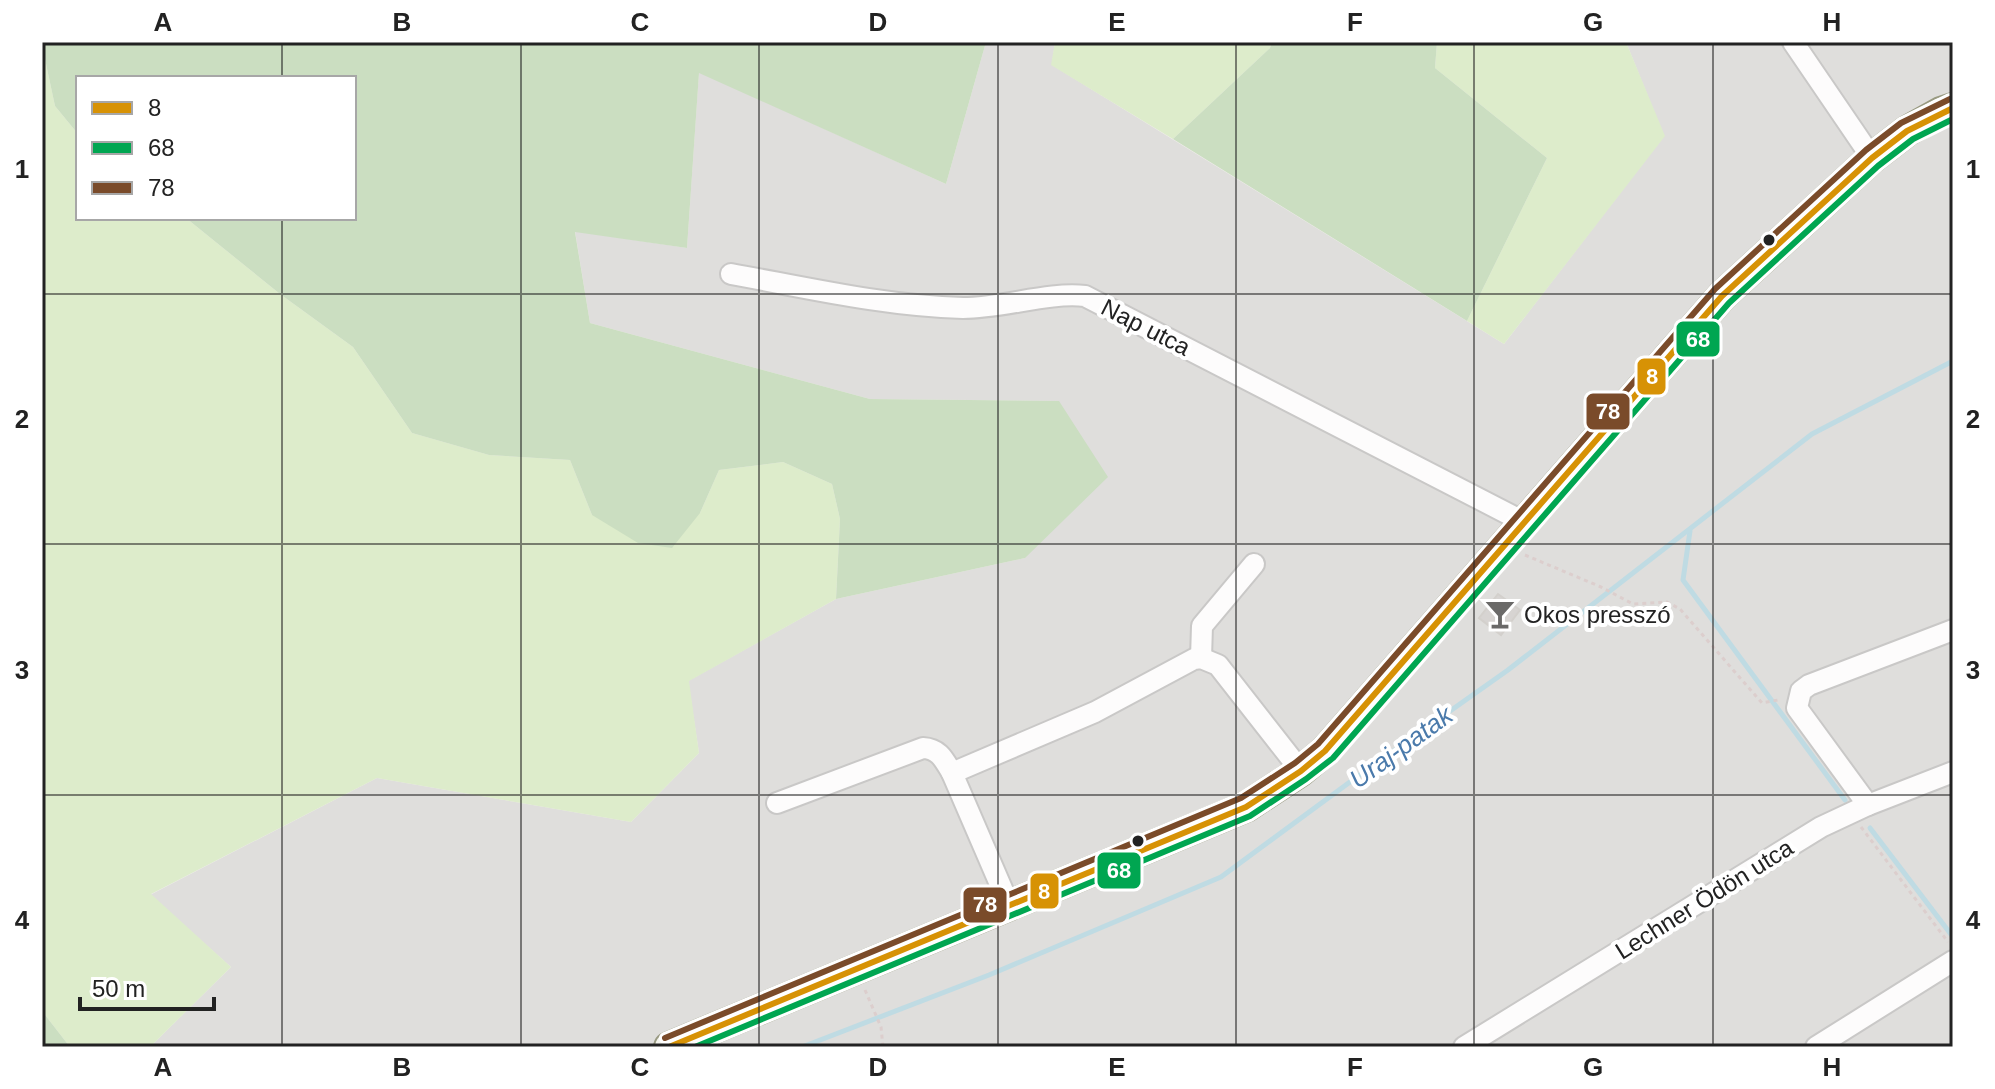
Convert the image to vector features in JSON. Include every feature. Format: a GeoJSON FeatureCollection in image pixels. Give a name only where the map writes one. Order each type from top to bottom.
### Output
{"type":"FeatureCollection","features":[{"type":"Feature","properties":{"kind":"street"},"geometry":{"type":"LineString","coordinates":[[1793,42],[1872,158]]}},
{"type":"Feature","properties":{"kind":"street"},"geometry":{"type":"LineString","coordinates":[[669,1047],[1246,807],[1301,771],[1325,751],[1384,686],[1722,296],[1872,158],[1907,131],[1953,108]]}},
{"type":"Feature","properties":{"kind":"street","name":"Nap utca"},"geometry":{"type":"LineString","coordinates":[[731,274],[901,305],[993,307],[1067,294],[1085,296],[1524,522]]}},
{"type":"Feature","properties":{"kind":"street"},"geometry":{"type":"LineString","coordinates":[[1201,658],[1202,626],[1254,564]]}},
{"type":"Feature","properties":{"kind":"street"},"geometry":{"type":"LineString","coordinates":[[1859,809],[1797,708],[1801,691],[1809,685],[1953,630]]}},
{"type":"Feature","properties":{"kind":"street"},"geometry":{"type":"LineString","coordinates":[[952,773],[1095,712],[1201,658],[1218,665],[1301,771]]}},
{"type":"Feature","properties":{"kind":"street"},"geometry":{"type":"LineString","coordinates":[[777,803],[923,748],[940,753],[952,773],[1009,905]]}},
{"type":"Feature","properties":{"kind":"street","name":"Lechner Ödön utca"},"geometry":{"type":"LineString","coordinates":[[1464,1047],[1821,827],[1953,772]]}},
{"type":"Feature","properties":{"kind":"street"},"geometry":{"type":"LineString","coordinates":[[1816,1047],[1953,961]]}},
{"type":"Feature","properties":{"kind":"path"},"geometry":{"type":"LineString","coordinates":[[1503,546],[1601,587],[1633,604],[1667,602],[1680,609],[1762,703],[1785,699]]}},
{"type":"Feature","properties":{"kind":"path"},"geometry":{"type":"LineString","coordinates":[[1859,809],[1944,936]]}},
{"type":"Feature","properties":{"kind":"path"},"geometry":{"type":"LineString","coordinates":[[874,1010],[881,1027],[883,1047]]}},
{"type":"Feature","properties":{"kind":"shaded area"},"geometry":{"type":"Polygon","coordinates":[[[986,42],[1055,42],[1052,65],[1504,344],[1664,136],[1626,42],[1953,42],[1953,1047],[150,1047],[231,967],[150,895],[377,778],[631,822],[699,753],[688,681],[836,599],[1025,558],[1059,401],[870,399],[590,323],[575,231],[687,248],[699,72],[946,184],[986,42]]]}},
{"type":"Feature","properties":{"kind":"green space"},"geometry":{"type":"Polygon","coordinates":[[[44,42],[986,42],[946,184],[699,73],[687,248],[575,232],[590,323],[870,399],[1059,401],[1108,477],[1025,558],[836,599],[840,519],[832,484],[783,462],[719,470],[700,513],[672,548],[638,543],[592,515],[570,460],[489,455],[412,433],[353,347],[280,294],[188,220],[356,220],[356,76],[76,76],[76,132],[55,106],[42,45],[44,42]]]}},
{"type":"Feature","properties":{"kind":"green space"},"geometry":{"type":"Polygon","coordinates":[[[1055,42],[1272,42],[1270,48],[1173,139],[1051,65],[1055,42]]]}},
{"type":"Feature","properties":{"kind":"green space"},"geometry":{"type":"Polygon","coordinates":[[[1272,42],[1437,42],[1435,68],[1547,158],[1467,321],[1173,139],[1270,48],[1272,42]]]}},
{"type":"Feature","properties":{"kind":"green space"},"geometry":{"type":"Polygon","coordinates":[[[1437,42],[1626,42],[1665,136],[1504,344],[1467,321],[1547,158],[1435,68],[1437,42]]]}},
{"type":"Feature","properties":{"kind":"green space"},"geometry":{"type":"Polygon","coordinates":[[[42,45],[55,106],[76,132],[76,220],[188,220],[280,294],[353,347],[412,433],[489,455],[570,460],[592,515],[700,513],[719,470],[783,462],[832,484],[840,519],[836,599],[689,681],[699,753],[631,822],[377,778],[151,894],[231,967],[150,1047],[70,1047],[42,1011],[42,45]]]}},
{"type":"Feature","properties":{"kind":"green space"},"geometry":{"type":"Polygon","coordinates":[[[42,1011],[70,1047],[42,1047],[42,1011]]]}},
{"type":"Feature","properties":{"kind":"building","name":"Okos presszó"},"geometry":{"type":"Polygon","coordinates":[[[1498,594],[1520,610],[1501,635],[1479,618],[1498,594]]]}},
{"type":"Feature","properties":{"kind":"waterway","name":"Uraj-patak"},"geometry":{"type":"LineString","coordinates":[[802,1047],[989,975],[1221,877],[1508,670],[1812,434],[1953,361]]}},
{"type":"Feature","properties":{"kind":"waterway"},"geometry":{"type":"LineString","coordinates":[[1690,531],[1683,580],[1845,800]]}},
{"type":"Feature","properties":{"kind":"waterway"},"geometry":{"type":"LineString","coordinates":[[1870,828],[1953,937]]}},
{"type":"Feature","properties":{"kind":"transit line","name":"78"},"geometry":{"type":"LineString","coordinates":[[665,1038],[1241,798],[1295,763],[1318,744],[1715,289],[1866,150],[1901,123],[1950,99]]}},
{"type":"Feature","properties":{"kind":"transit line","name":"8"},"geometry":{"type":"LineString","coordinates":[[669,1047],[1246,807],[1301,771],[1325,751],[1722,296],[1872,158],[1907,131],[1953,108]]}},
{"type":"Feature","properties":{"kind":"transit line","name":"68"},"geometry":{"type":"LineString","coordinates":[[695,1047],[1250,816],[1306,779],[1333,758],[1729,303],[1878,166],[1913,139],[1953,119]]}},
{"type":"Feature","properties":{"kind":"place","name":"Okos presszó"},"geometry":{"type":"Point","coordinates":[1500,614]}}]}
